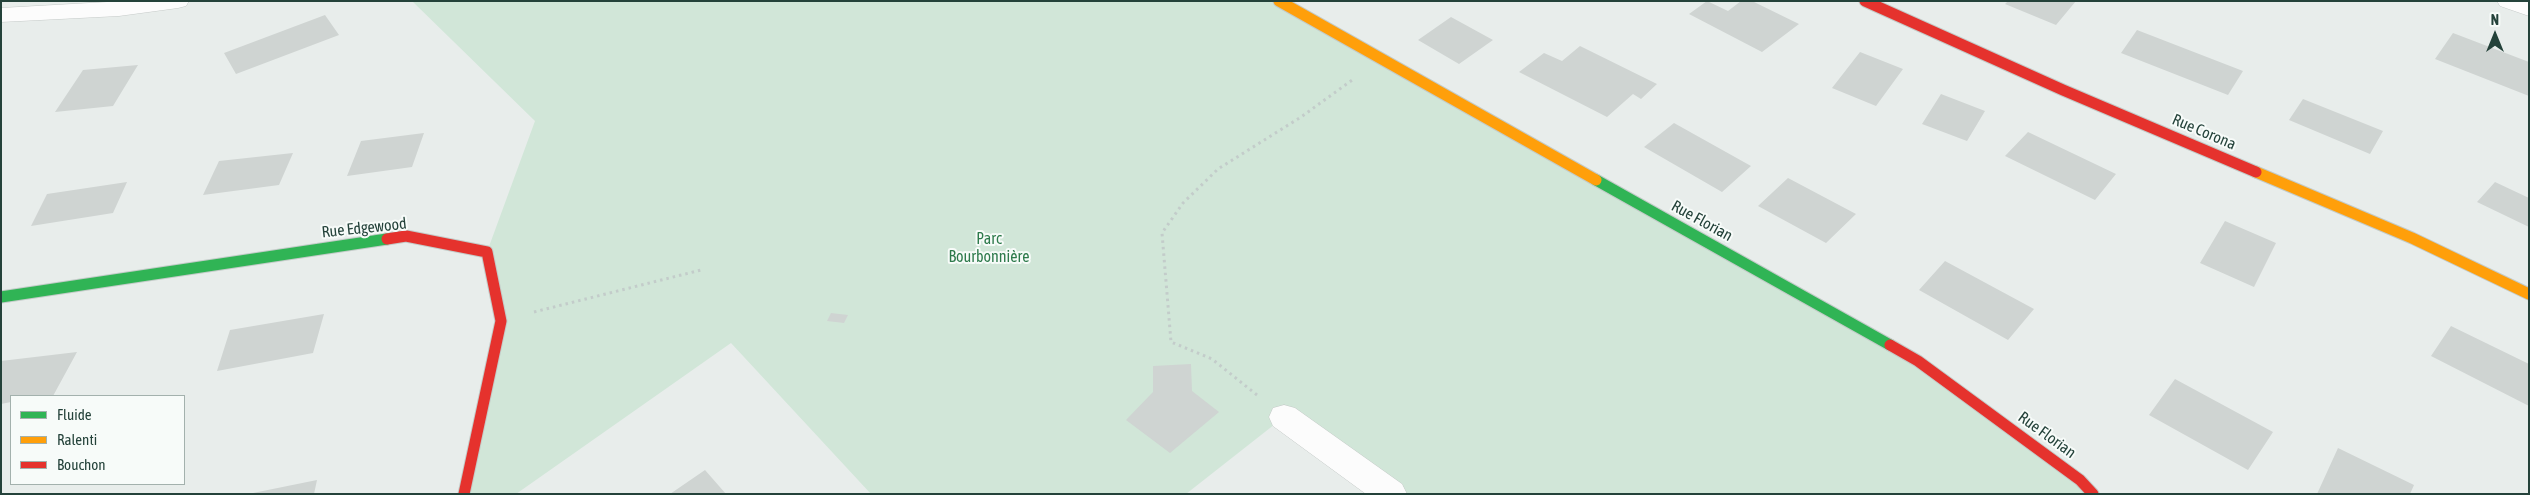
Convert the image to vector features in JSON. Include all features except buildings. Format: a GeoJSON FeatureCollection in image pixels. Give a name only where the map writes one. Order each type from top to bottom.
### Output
{"type":"FeatureCollection","features":[{"type":"Feature","properties":{"kind":"street"},"geometry":{"type":"LineString","coordinates":[[1,15],[119,9],[178,1]]}},
{"type":"Feature","properties":{"kind":"street","name":"Rue Florian"},"geometry":{"type":"LineString","coordinates":[[1279,1],[1918,361],[2080,480],[2093,494]]}},
{"type":"Feature","properties":{"kind":"street","name":"Rue Corona"},"geometry":{"type":"LineString","coordinates":[[1865,1],[2063,90],[2412,238],[2529,294]]}},
{"type":"Feature","properties":{"kind":"street"},"geometry":{"type":"LineString","coordinates":[[2508,1],[2529,9]]}},
{"type":"Feature","properties":{"kind":"street","name":"Rue Edgewood"},"geometry":{"type":"LineString","coordinates":[[1,297],[406,236],[487,252],[501,321],[464,494]]}},
{"type":"Feature","properties":{"kind":"street"},"geometry":{"type":"LineString","coordinates":[[1284,417],[1392,494]]}},
{"type":"Feature","properties":{"kind":"path"},"geometry":{"type":"LineString","coordinates":[[1284,417],[1212,359],[1171,342],[1162,233],[1184,203],[1218,169],[1301,117],[1382,59]]}},
{"type":"Feature","properties":{"kind":"path"},"geometry":{"type":"LineString","coordinates":[[501,321],[701,270]]}},
{"type":"Feature","properties":{"kind":"green space","name":"Parc Bourbonnière"},"geometry":{"type":"Polygon","coordinates":[[[412,1],[1279,1],[1918,361],[2093,494],[1391,494],[1284,417],[1186,494],[871,494],[731,343],[516,494],[464,494],[501,321],[487,252],[535,121],[412,1]]]}},
{"type":"Feature","properties":{"kind":"traffic: fast"},"geometry":{"type":"LineString","coordinates":[[1596,180],[1890,345]]}},
{"type":"Feature","properties":{"kind":"traffic: fast"},"geometry":{"type":"LineString","coordinates":[[1,297],[387,239]]}},
{"type":"Feature","properties":{"kind":"traffic: slow"},"geometry":{"type":"LineString","coordinates":[[1279,1],[1596,180]]}},
{"type":"Feature","properties":{"kind":"traffic: slow"},"geometry":{"type":"LineString","coordinates":[[2256,172],[2412,238],[2529,294]]}},
{"type":"Feature","properties":{"kind":"traffic: jam"},"geometry":{"type":"LineString","coordinates":[[1865,1],[2063,90],[2256,172]]}},
{"type":"Feature","properties":{"kind":"traffic: jam"},"geometry":{"type":"LineString","coordinates":[[387,239],[406,236],[487,252],[501,321],[464,494]]}},
{"type":"Feature","properties":{"kind":"traffic: jam"},"geometry":{"type":"LineString","coordinates":[[1890,345],[1918,361],[2080,480],[2093,494]]}}]}
